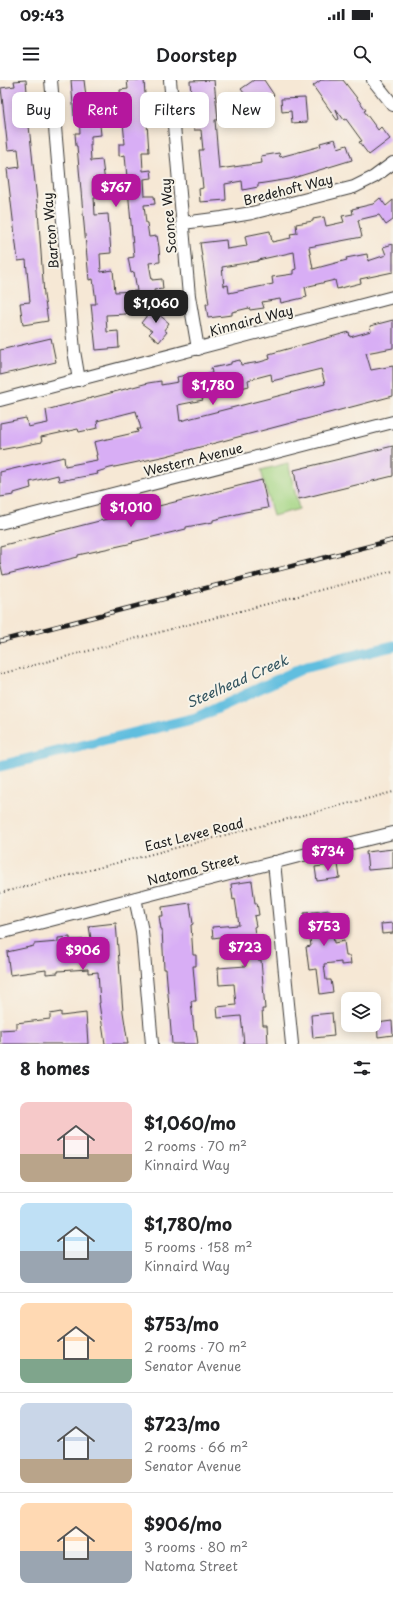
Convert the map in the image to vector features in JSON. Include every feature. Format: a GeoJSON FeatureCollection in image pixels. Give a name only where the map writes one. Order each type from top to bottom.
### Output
{"type":"FeatureCollection","features":[{"type":"Feature","properties":{"kind":"street","name":"Barton Way"},"geometry":{"type":"LineString","coordinates":[[51,80],[74,344],[79,380]]}},
{"type":"Feature","properties":{"kind":"street","name":"Sconce Way"},"geometry":{"type":"LineString","coordinates":[[170,80],[189,296],[198,349]]}},
{"type":"Feature","properties":{"kind":"street"},"geometry":{"type":"LineString","coordinates":[[373,80],[393,105]]}},
{"type":"Feature","properties":{"kind":"street","name":"Bredehoft Way"},"geometry":{"type":"LineString","coordinates":[[183,223],[252,213],[354,187],[374,177],[393,163]]}},
{"type":"Feature","properties":{"kind":"street","name":"Kinnaird Way"},"geometry":{"type":"LineString","coordinates":[[0,400],[393,297]]}},
{"type":"Feature","properties":{"kind":"street","name":"Western Avenue"},"geometry":{"type":"LineString","coordinates":[[0,523],[393,422]]}},
{"type":"Feature","properties":{"kind":"street","name":"Natoma Street"},"geometry":{"type":"LineString","coordinates":[[0,933],[274,862],[393,833]]}},
{"type":"Feature","properties":{"kind":"street"},"geometry":{"type":"LineString","coordinates":[[274,862],[292,1044]]}},
{"type":"Feature","properties":{"kind":"street"},"geometry":{"type":"LineString","coordinates":[[135,898],[142,931],[152,1044]]}},
{"type":"Feature","properties":{"kind":"path"},"geometry":{"type":"LineString","coordinates":[[0,674],[393,571]]}},
{"type":"Feature","properties":{"kind":"path","name":"East Levee Road"},"geometry":{"type":"LineString","coordinates":[[0,893],[393,792]]}},
{"type":"Feature","properties":{"kind":"green space"},"geometry":{"type":"Polygon","coordinates":[[[288,463],[299,509],[273,516],[261,470],[288,463]]]}},
{"type":"Feature","properties":{"kind":"building"},"geometry":{"type":"Polygon","coordinates":[[[26,80],[27,92],[12,92],[12,128],[29,128],[38,210],[44,295],[48,321],[23,325],[20,303],[30,302],[26,260],[18,261],[7,169],[20,167],[18,149],[8,150],[1,88],[15,86],[14,81],[26,80]]]}},
{"type":"Feature","properties":{"kind":"building"},"geometry":{"type":"Polygon","coordinates":[[[71,80],[84,80],[85,92],[73,92],[73,104],[71,80]]]}},
{"type":"Feature","properties":{"kind":"building"},"geometry":{"type":"Polygon","coordinates":[[[127,80],[144,80],[145,92],[140,92],[140,128],[147,128],[149,152],[142,152],[143,171],[151,170],[152,178],[144,179],[145,196],[154,196],[155,204],[144,205],[149,237],[157,236],[160,262],[149,263],[152,280],[162,279],[163,289],[154,290],[156,303],[125,307],[126,314],[106,315],[107,332],[118,331],[119,348],[96,350],[91,304],[96,304],[93,279],[89,280],[75,133],[80,133],[80,128],[100,128],[101,135],[91,136],[90,145],[91,161],[102,160],[107,197],[94,198],[95,215],[108,214],[111,253],[100,254],[101,272],[113,270],[115,292],[137,291],[134,272],[131,273],[128,258],[134,257],[125,155],[119,156],[119,144],[125,144],[124,128],[132,128],[132,92],[120,92],[120,90],[128,89],[127,80]]]}},
{"type":"Feature","properties":{"kind":"building"},"geometry":{"type":"Polygon","coordinates":[[[214,80],[217,110],[217,120],[215,120],[219,169],[262,163],[261,156],[279,153],[280,157],[321,146],[320,143],[335,139],[338,148],[347,145],[352,160],[290,179],[258,184],[258,187],[243,190],[242,181],[225,184],[226,200],[200,202],[199,189],[203,188],[199,150],[203,150],[201,130],[194,130],[194,128],[209,128],[209,92],[191,92],[190,81],[214,80]]]}},
{"type":"Feature","properties":{"kind":"building"},"geometry":{"type":"Polygon","coordinates":[[[254,80],[264,80],[272,92],[243,92],[241,89],[254,80]]]}},
{"type":"Feature","properties":{"kind":"building"},"geometry":{"type":"Polygon","coordinates":[[[321,80],[343,80],[366,110],[364,111],[378,130],[381,127],[390,139],[369,155],[359,142],[362,141],[346,119],[344,120],[336,109],[339,119],[337,120],[313,86],[321,80]]]}},
{"type":"Feature","properties":{"kind":"building"},"geometry":{"type":"Polygon","coordinates":[[[305,98],[307,122],[292,123],[291,111],[282,112],[281,99],[305,98]]]}},
{"type":"Feature","properties":{"kind":"building"},"geometry":{"type":"Polygon","coordinates":[[[380,198],[386,206],[393,200],[393,220],[386,225],[379,215],[358,220],[362,237],[309,247],[313,269],[347,260],[346,258],[367,254],[368,261],[386,255],[383,247],[393,244],[393,272],[360,279],[361,283],[337,289],[335,280],[305,287],[307,297],[281,303],[280,299],[262,302],[264,308],[250,310],[249,308],[232,312],[232,315],[208,318],[206,304],[209,304],[200,243],[226,240],[227,249],[247,246],[245,236],[270,231],[272,242],[291,238],[290,234],[297,233],[296,224],[313,221],[313,219],[324,217],[326,226],[344,222],[342,216],[353,214],[352,209],[373,204],[380,198]],[[294,252],[258,261],[222,267],[224,286],[228,285],[229,293],[273,284],[272,277],[293,274],[293,270],[296,269],[294,252]]]}},
{"type":"Feature","properties":{"kind":"building"},"geometry":{"type":"Polygon","coordinates":[[[156,304],[157,313],[169,323],[164,330],[167,332],[159,342],[149,334],[152,331],[141,323],[156,304]]]}},
{"type":"Feature","properties":{"kind":"building"},"geometry":{"type":"Polygon","coordinates":[[[393,320],[393,348],[366,353],[371,370],[393,366],[393,396],[166,456],[110,468],[97,472],[98,474],[59,481],[58,475],[30,482],[31,488],[14,493],[14,495],[0,497],[0,472],[64,457],[65,466],[97,460],[94,442],[138,432],[137,429],[141,429],[136,411],[97,421],[98,428],[79,432],[78,429],[41,437],[42,442],[0,450],[0,423],[26,418],[28,427],[48,423],[46,410],[148,383],[161,381],[161,385],[178,382],[177,377],[186,375],[187,379],[206,375],[212,373],[211,368],[231,364],[231,362],[240,360],[241,365],[260,362],[270,359],[269,354],[349,332],[350,337],[371,331],[370,326],[393,320]],[[321,369],[272,381],[271,374],[248,380],[249,386],[202,398],[203,400],[178,405],[180,421],[325,384],[321,369]]]}},
{"type":"Feature","properties":{"kind":"building"},"geometry":{"type":"Polygon","coordinates":[[[51,338],[56,362],[0,375],[0,350],[51,338]]]}},
{"type":"Feature","properties":{"kind":"building"},"geometry":{"type":"Polygon","coordinates":[[[393,446],[393,476],[299,499],[294,470],[393,446]]]}},
{"type":"Feature","properties":{"kind":"building"},"geometry":{"type":"Polygon","coordinates":[[[262,480],[268,508],[213,520],[213,522],[186,527],[186,529],[132,542],[133,543],[78,555],[78,557],[3,575],[0,562],[0,546],[262,480]]]}},
{"type":"Feature","properties":{"kind":"building"},"geometry":{"type":"Polygon","coordinates":[[[393,849],[393,868],[368,870],[366,852],[393,849]]]}},
{"type":"Feature","properties":{"kind":"building"},"geometry":{"type":"Polygon","coordinates":[[[338,864],[340,878],[317,881],[315,867],[338,864]]]}},
{"type":"Feature","properties":{"kind":"building"},"geometry":{"type":"Polygon","coordinates":[[[252,881],[255,903],[257,903],[259,915],[254,916],[256,926],[254,927],[258,960],[261,960],[265,1009],[262,1009],[263,1025],[267,1025],[268,1044],[244,1044],[241,1016],[218,1018],[217,1007],[236,1005],[234,984],[219,985],[218,968],[246,966],[245,948],[229,950],[227,936],[213,938],[212,927],[239,925],[231,884],[252,881]]]}},
{"type":"Feature","properties":{"kind":"building"},"geometry":{"type":"Polygon","coordinates":[[[190,903],[193,924],[191,925],[193,955],[196,955],[196,966],[193,966],[196,1001],[191,1001],[194,1030],[196,1030],[198,1044],[172,1044],[166,969],[164,969],[162,929],[159,916],[163,916],[162,907],[190,903]]]}},
{"type":"Feature","properties":{"kind":"building"},"geometry":{"type":"Polygon","coordinates":[[[330,910],[334,943],[344,941],[346,956],[350,956],[351,964],[341,965],[341,962],[324,964],[326,980],[331,980],[333,992],[320,994],[317,969],[309,970],[306,947],[311,946],[308,924],[305,925],[304,913],[330,910]]]}},
{"type":"Feature","properties":{"kind":"building"},"geometry":{"type":"Polygon","coordinates":[[[116,923],[123,1012],[128,1044],[105,1044],[99,1003],[98,972],[88,973],[88,969],[58,971],[58,973],[46,974],[46,970],[10,975],[7,952],[34,946],[34,944],[58,942],[58,938],[70,937],[70,940],[91,939],[89,926],[116,923]]]}},
{"type":"Feature","properties":{"kind":"building"},"geometry":{"type":"Polygon","coordinates":[[[393,923],[393,933],[382,934],[381,924],[393,923]]]}},
{"type":"Feature","properties":{"kind":"building"},"geometry":{"type":"Polygon","coordinates":[[[61,1012],[61,1016],[86,1013],[88,1044],[0,1044],[0,1030],[16,1029],[16,1023],[50,1019],[50,1014],[61,1012]]]}},
{"type":"Feature","properties":{"kind":"building"},"geometry":{"type":"Polygon","coordinates":[[[332,1013],[334,1036],[313,1038],[311,1015],[332,1013]]]}},
{"type":"Feature","properties":{"kind":"building"},"geometry":{"type":"Polygon","coordinates":[[[392,1021],[393,1035],[378,1037],[378,1032],[381,1032],[381,1022],[392,1021]]]}},
{"type":"Feature","properties":{"kind":"waterway","name":"Steelhead Creek"},"geometry":{"type":"LineString","coordinates":[[0,766],[196,718],[303,668],[393,646]]}},
{"type":"Feature","properties":{"kind":"railway"},"geometry":{"type":"LineString","coordinates":[[0,641],[393,540]]}}]}
